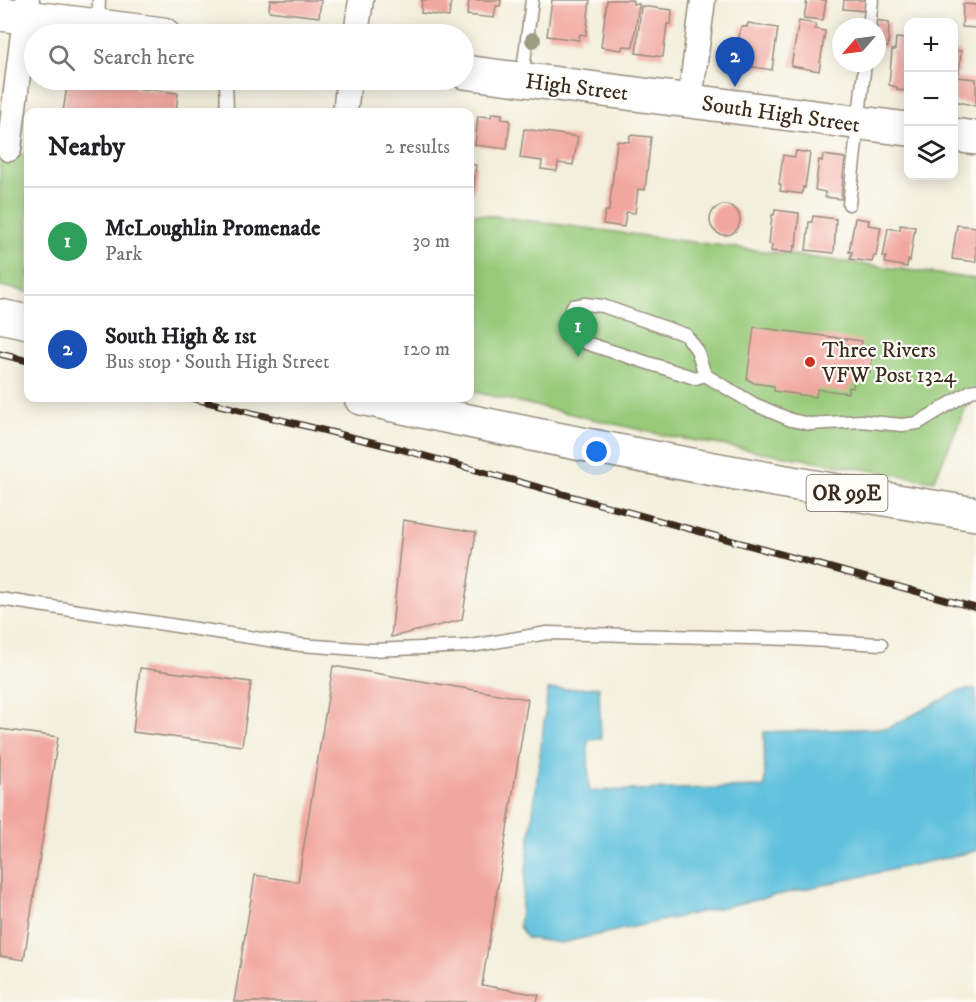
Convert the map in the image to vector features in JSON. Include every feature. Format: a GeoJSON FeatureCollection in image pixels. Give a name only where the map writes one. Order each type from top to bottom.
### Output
{"type":"FeatureCollection","features":[{"type":"Feature","properties":{"kind":"main road"},"geometry":{"type":"LineString","coordinates":[[17,10],[98,13],[132,24]]}},
{"type":"Feature","properties":{"kind":"main road","name":"High Street"},"geometry":{"type":"LineString","coordinates":[[474,73],[690,101]]}},
{"type":"Feature","properties":{"kind":"main road","name":"South High Street"},"geometry":{"type":"LineString","coordinates":[[690,101],[904,128]]}},
{"type":"Feature","properties":{"kind":"main road"},"geometry":{"type":"LineString","coordinates":[[958,136],[976,138]]}},
{"type":"Feature","properties":{"kind":"main road"},"geometry":{"type":"LineString","coordinates":[[0,316],[24,321]]}},
{"type":"Feature","properties":{"kind":"main road","name":"OR 99E"},"geometry":{"type":"LineString","coordinates":[[380,402],[659,459],[976,514]]}},
{"type":"Feature","properties":{"kind":"street"},"geometry":{"type":"LineString","coordinates":[[357,24],[361,0]]}},
{"type":"Feature","properties":{"kind":"street"},"geometry":{"type":"LineString","coordinates":[[690,101],[703,0]]}},
{"type":"Feature","properties":{"kind":"street"},"geometry":{"type":"LineString","coordinates":[[9,149],[17,10]]}},
{"type":"Feature","properties":{"kind":"street"},"geometry":{"type":"LineString","coordinates":[[346,108],[348,90]]}},
{"type":"Feature","properties":{"kind":"lane"},"geometry":{"type":"LineString","coordinates":[[522,80],[532,0]]}},
{"type":"Feature","properties":{"kind":"lane"},"geometry":{"type":"LineString","coordinates":[[870,18],[872,0]]}},
{"type":"Feature","properties":{"kind":"lane"},"geometry":{"type":"LineString","coordinates":[[849,204],[864,72]]}},
{"type":"Feature","properties":{"kind":"lane"},"geometry":{"type":"LineString","coordinates":[[226,90],[227,108]]}},
{"type":"Feature","properties":{"kind":"lane"},"geometry":{"type":"LineString","coordinates":[[705,375],[695,378],[586,344],[573,337],[567,327],[568,314],[573,306],[585,304],[603,306],[686,335],[697,350],[705,375],[754,404],[791,420],[810,424],[861,421],[902,425],[918,423],[976,390]]}},
{"type":"Feature","properties":{"kind":"lane"},"geometry":{"type":"LineString","coordinates":[[0,599],[301,645],[372,650],[471,646],[548,633],[792,639],[881,644]]}},
{"type":"Feature","properties":{"kind":"green space"},"geometry":{"type":"Polygon","coordinates":[[[0,151],[24,154],[24,291],[0,286],[0,151]]]}},
{"type":"Feature","properties":{"kind":"green space"},"geometry":{"type":"Polygon","coordinates":[[[474,214],[976,279],[976,384],[934,481],[667,436],[474,392],[474,214]]]}},
{"type":"Feature","properties":{"kind":"water"},"geometry":{"type":"Polygon","coordinates":[[[599,687],[601,739],[588,740],[589,791],[765,787],[764,732],[888,728],[959,691],[976,689],[976,851],[561,943],[526,938],[519,926],[548,690],[599,687]]]}},
{"type":"Feature","properties":{"kind":"building"},"geometry":{"type":"Polygon","coordinates":[[[270,0],[321,0],[319,17],[269,11],[270,0]]]}},
{"type":"Feature","properties":{"kind":"building"},"geometry":{"type":"Polygon","coordinates":[[[422,0],[451,0],[449,17],[421,13],[422,0]]]}},
{"type":"Feature","properties":{"kind":"building"},"geometry":{"type":"Polygon","coordinates":[[[469,0],[501,0],[500,6],[496,6],[494,18],[467,15],[469,0]]]}},
{"type":"Feature","properties":{"kind":"building"},"geometry":{"type":"Polygon","coordinates":[[[552,0],[590,0],[586,35],[580,34],[579,40],[547,36],[552,0]]]}},
{"type":"Feature","properties":{"kind":"building"},"geometry":{"type":"Polygon","coordinates":[[[607,0],[633,0],[633,4],[639,4],[633,47],[623,46],[621,50],[601,47],[607,0]]]}},
{"type":"Feature","properties":{"kind":"building"},"geometry":{"type":"Polygon","coordinates":[[[807,0],[826,0],[823,20],[804,18],[807,0]]]}},
{"type":"Feature","properties":{"kind":"building"},"geometry":{"type":"Polygon","coordinates":[[[844,0],[866,0],[865,11],[843,9],[844,0]]]}},
{"type":"Feature","properties":{"kind":"building"},"geometry":{"type":"Polygon","coordinates":[[[963,4],[976,5],[976,28],[962,27],[963,4]]]}},
{"type":"Feature","properties":{"kind":"building"},"geometry":{"type":"Polygon","coordinates":[[[641,6],[672,10],[671,24],[667,24],[663,57],[636,53],[641,6]]]}},
{"type":"Feature","properties":{"kind":"building"},"geometry":{"type":"Polygon","coordinates":[[[799,21],[816,24],[815,29],[825,31],[819,71],[791,66],[799,21]]]}},
{"type":"Feature","properties":{"kind":"building"},"geometry":{"type":"Polygon","coordinates":[[[886,22],[889,22],[888,47],[886,47],[886,22]]]}},
{"type":"Feature","properties":{"kind":"building"},"geometry":{"type":"Polygon","coordinates":[[[748,23],[778,28],[772,70],[735,64],[741,26],[747,27],[748,23]]]}},
{"type":"Feature","properties":{"kind":"building"},"geometry":{"type":"Polygon","coordinates":[[[896,38],[904,39],[904,91],[897,90],[897,87],[889,85],[892,50],[895,50],[896,38]]]}},
{"type":"Feature","properties":{"kind":"building"},"geometry":{"type":"Polygon","coordinates":[[[958,51],[961,51],[959,73],[958,51]]]}},
{"type":"Feature","properties":{"kind":"building"},"geometry":{"type":"Polygon","coordinates":[[[958,77],[976,79],[976,106],[958,102],[958,77]]]}},
{"type":"Feature","properties":{"kind":"building"},"geometry":{"type":"Polygon","coordinates":[[[66,90],[152,90],[178,93],[176,108],[64,108],[66,90]]]}},
{"type":"Feature","properties":{"kind":"building"},"geometry":{"type":"Polygon","coordinates":[[[492,113],[502,114],[502,119],[510,120],[507,149],[475,145],[478,116],[491,117],[492,113]]]}},
{"type":"Feature","properties":{"kind":"building"},"geometry":{"type":"Polygon","coordinates":[[[524,129],[578,137],[573,165],[558,163],[557,171],[541,169],[542,161],[520,158],[524,129]]]}},
{"type":"Feature","properties":{"kind":"building"},"geometry":{"type":"Polygon","coordinates":[[[630,135],[651,137],[645,190],[638,189],[635,213],[626,212],[624,227],[603,224],[605,211],[609,211],[617,141],[629,142],[630,135]]]}},
{"type":"Feature","properties":{"kind":"building"},"geometry":{"type":"Polygon","coordinates":[[[796,151],[810,153],[802,194],[780,191],[781,185],[779,184],[783,155],[795,157],[796,151]]]}},
{"type":"Feature","properties":{"kind":"building"},"geometry":{"type":"Polygon","coordinates":[[[823,155],[845,158],[841,199],[825,197],[825,192],[815,190],[819,160],[822,161],[823,155]]]}},
{"type":"Feature","properties":{"kind":"building"},"geometry":{"type":"Polygon","coordinates":[[[725,205],[736,209],[740,220],[736,231],[725,235],[714,231],[710,220],[714,209],[725,205]]]}},
{"type":"Feature","properties":{"kind":"building"},"geometry":{"type":"Polygon","coordinates":[[[775,210],[799,213],[796,247],[794,246],[793,253],[771,251],[772,245],[769,244],[772,215],[775,210]]]}},
{"type":"Feature","properties":{"kind":"building"},"geometry":{"type":"Polygon","coordinates":[[[813,216],[836,219],[834,253],[806,250],[809,222],[812,222],[813,216]]]}},
{"type":"Feature","properties":{"kind":"building"},"geometry":{"type":"Polygon","coordinates":[[[855,218],[869,220],[868,225],[881,227],[876,256],[872,262],[850,259],[852,252],[849,252],[855,218]]]}},
{"type":"Feature","properties":{"kind":"building"},"geometry":{"type":"Polygon","coordinates":[[[900,225],[915,227],[907,267],[885,263],[886,257],[883,257],[888,228],[900,230],[900,225]]]}},
{"type":"Feature","properties":{"kind":"building"},"geometry":{"type":"Polygon","coordinates":[[[957,225],[976,227],[976,262],[952,259],[957,225]]]}},
{"type":"Feature","properties":{"kind":"building","name":"Three Rivers VFW Post 1324"},"geometry":{"type":"Polygon","coordinates":[[[754,327],[862,341],[860,353],[873,354],[870,372],[855,370],[853,388],[849,387],[848,393],[817,389],[816,397],[774,391],[774,386],[754,383],[747,379],[754,327]]]}},
{"type":"Feature","properties":{"kind":"building"},"geometry":{"type":"Polygon","coordinates":[[[403,520],[476,532],[462,620],[391,637],[403,520]]]}},
{"type":"Feature","properties":{"kind":"building"},"geometry":{"type":"Polygon","coordinates":[[[333,666],[528,699],[482,985],[539,995],[537,1002],[234,1002],[255,875],[298,882],[333,666]]]}},
{"type":"Feature","properties":{"kind":"building"},"geometry":{"type":"Polygon","coordinates":[[[140,668],[251,682],[242,746],[133,732],[140,668]]]}},
{"type":"Feature","properties":{"kind":"building"},"geometry":{"type":"Polygon","coordinates":[[[0,729],[58,737],[24,960],[0,956],[0,729]]]}},
{"type":"Feature","properties":{"kind":"railway"},"geometry":{"type":"LineString","coordinates":[[0,354],[24,360]]}},
{"type":"Feature","properties":{"kind":"railway"},"geometry":{"type":"LineString","coordinates":[[207,402],[400,449],[976,608]]}},
{"type":"Feature","properties":{"kind":"place","name":"South High & 1st"},"geometry":{"type":"Point","coordinates":[735,87]}},
{"type":"Feature","properties":{"kind":"place","name":"McLoughlin Promenade"},"geometry":{"type":"Point","coordinates":[578,357]}},
{"type":"Feature","properties":{"kind":"place","name":"Three Rivers VFW Post 1324"},"geometry":{"type":"Point","coordinates":[810,362]}}]}
